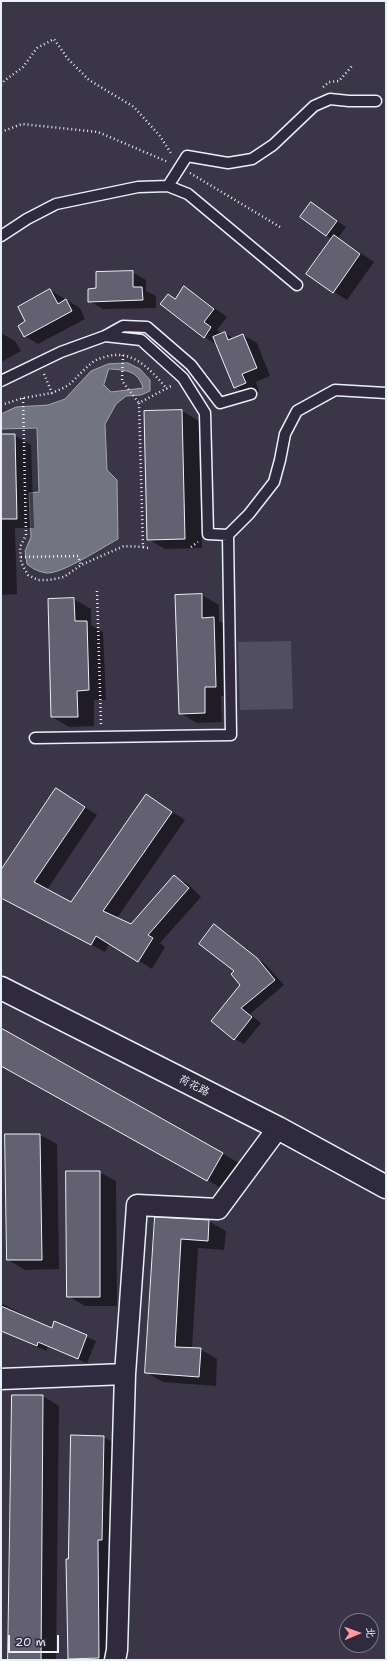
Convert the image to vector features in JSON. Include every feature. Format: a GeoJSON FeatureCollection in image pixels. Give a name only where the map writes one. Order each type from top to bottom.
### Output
{"type":"FeatureCollection","features":[{"type":"Feature","properties":{"kind":"street","name":"荷花路"},"geometry":{"type":"LineString","coordinates":[[1,988],[278,1128],[386,1186]]}},
{"type":"Feature","properties":{"kind":"street"},"geometry":{"type":"LineString","coordinates":[[115,1660],[117,1650],[125,1374],[137,1205],[218,1209],[278,1128]]}},
{"type":"Feature","properties":{"kind":"street"},"geometry":{"type":"LineString","coordinates":[[1,1379],[125,1374]]}},
{"type":"Feature","properties":{"kind":"lane"},"geometry":{"type":"LineString","coordinates":[[168,186],[187,156],[228,163],[252,159],[272,145],[314,106],[330,99],[376,101]]}},
{"type":"Feature","properties":{"kind":"lane"},"geometry":{"type":"LineString","coordinates":[[1,236],[26,219],[56,204],[138,187],[168,186],[188,194],[298,285]]}},
{"type":"Feature","properties":{"kind":"lane"},"geometry":{"type":"LineString","coordinates":[[1,381],[61,352],[105,336],[123,326],[147,327],[191,365],[220,403],[251,394]]}},
{"type":"Feature","properties":{"kind":"lane"},"geometry":{"type":"LineString","coordinates":[[105,336],[140,340],[183,378],[205,413],[208,534],[228,535]]}},
{"type":"Feature","properties":{"kind":"lane"},"geometry":{"type":"LineString","coordinates":[[35,738],[231,735],[228,535],[249,514],[274,482],[285,434],[297,411],[335,390],[386,393]]}},
{"type":"Feature","properties":{"kind":"path"},"geometry":{"type":"LineString","coordinates":[[1,85],[23,67],[37,48],[54,39],[68,59],[89,80],[134,107],[160,136],[180,167]]}},
{"type":"Feature","properties":{"kind":"path"},"geometry":{"type":"LineString","coordinates":[[1,132],[22,124],[98,132],[180,167],[280,227]]}},
{"type":"Feature","properties":{"kind":"path"},"geometry":{"type":"LineString","coordinates":[[1,405],[23,398],[52,393],[72,382],[82,370],[96,360],[110,356],[123,355],[141,363],[155,375],[167,389]]}},
{"type":"Feature","properties":{"kind":"path"},"geometry":{"type":"LineString","coordinates":[[123,355],[122,381],[139,403],[143,547]]}},
{"type":"Feature","properties":{"kind":"path"},"geometry":{"type":"LineString","coordinates":[[40,362],[52,393]]}},
{"type":"Feature","properties":{"kind":"path"},"geometry":{"type":"LineString","coordinates":[[139,403],[167,389],[183,378]]}},
{"type":"Feature","properties":{"kind":"path"},"geometry":{"type":"LineString","coordinates":[[23,398],[26,535],[20,547],[21,557],[28,575],[38,580],[49,580],[64,576],[81,565],[124,546],[148,548]]}},
{"type":"Feature","properties":{"kind":"path"},"geometry":{"type":"LineString","coordinates":[[21,557],[78,556],[81,565]]}},
{"type":"Feature","properties":{"kind":"path"},"geometry":{"type":"LineString","coordinates":[[97,591],[102,737]]}},
{"type":"Feature","properties":{"kind":"shaded area"},"geometry":{"type":"Polygon","coordinates":[[[291,641],[293,709],[240,710],[238,642],[291,641]]]}},
{"type":"Feature","properties":{"kind":"water"},"geometry":{"type":"Polygon","coordinates":[[[128,363],[140,369],[150,380],[150,391],[141,395],[126,396],[116,404],[105,424],[107,470],[117,480],[118,539],[72,565],[54,572],[47,573],[39,571],[27,564],[25,551],[31,537],[29,493],[39,492],[37,428],[1,429],[1,414],[16,407],[48,405],[65,399],[91,371],[108,364],[128,363]],[[109,369],[104,385],[111,392],[143,388],[141,382],[134,374],[109,369]]]}},
{"type":"Feature","properties":{"kind":"building"},"geometry":{"type":"Polygon","coordinates":[[[311,202],[337,221],[326,236],[300,217],[311,202]]]}},
{"type":"Feature","properties":{"kind":"building"},"geometry":{"type":"Polygon","coordinates":[[[334,235],[360,254],[333,293],[306,274],[334,235]]]}},
{"type":"Feature","properties":{"kind":"building"},"geometry":{"type":"Polygon","coordinates":[[[133,271],[133,287],[142,287],[143,300],[88,302],[88,289],[96,288],[96,272],[133,271]]]}},
{"type":"Feature","properties":{"kind":"building"},"geometry":{"type":"Polygon","coordinates":[[[184,286],[214,309],[204,322],[211,327],[204,338],[160,304],[168,294],[175,299],[184,286]]]}},
{"type":"Feature","properties":{"kind":"building"},"geometry":{"type":"Polygon","coordinates":[[[50,289],[58,304],[66,299],[72,311],[24,337],[18,326],[25,321],[18,307],[50,289]]]}},
{"type":"Feature","properties":{"kind":"building"},"geometry":{"type":"Polygon","coordinates":[[[225,332],[228,340],[243,334],[257,368],[242,374],[246,383],[234,388],[213,337],[225,332]]]}},
{"type":"Feature","properties":{"kind":"building"},"geometry":{"type":"Polygon","coordinates":[[[182,410],[185,539],[147,540],[144,411],[182,410]]]}},
{"type":"Feature","properties":{"kind":"building"},"geometry":{"type":"Polygon","coordinates":[[[1,434],[15,434],[17,519],[1,519],[1,434]]]}},
{"type":"Feature","properties":{"kind":"building"},"geometry":{"type":"Polygon","coordinates":[[[202,594],[202,618],[214,617],[216,687],[205,687],[205,713],[179,714],[175,595],[202,594]]]}},
{"type":"Feature","properties":{"kind":"building"},"geometry":{"type":"Polygon","coordinates":[[[74,598],[75,621],[87,621],[89,690],[77,691],[78,717],[51,717],[48,599],[74,598]]]}},
{"type":"Feature","properties":{"kind":"building"},"geometry":{"type":"Polygon","coordinates":[[[56,788],[85,807],[34,882],[71,902],[146,794],[172,812],[103,911],[131,924],[174,875],[189,888],[148,935],[153,938],[138,962],[96,936],[91,945],[1,898],[1,870],[56,788]]]}},
{"type":"Feature","properties":{"kind":"building"},"geometry":{"type":"Polygon","coordinates":[[[214,924],[257,958],[275,980],[241,1008],[252,1017],[234,1040],[211,1021],[240,985],[231,974],[234,971],[199,944],[214,924]]]}},
{"type":"Feature","properties":{"kind":"building"},"geometry":{"type":"Polygon","coordinates":[[[1,1028],[223,1153],[207,1181],[1,1066],[1,1028]]]}},
{"type":"Feature","properties":{"kind":"building"},"geometry":{"type":"Polygon","coordinates":[[[5,1134],[40,1134],[42,1260],[7,1260],[5,1134]]]}},
{"type":"Feature","properties":{"kind":"building"},"geometry":{"type":"Polygon","coordinates":[[[66,1171],[100,1171],[100,1297],[67,1297],[66,1171]]]}},
{"type":"Feature","properties":{"kind":"building"},"geometry":{"type":"Polygon","coordinates":[[[155,1217],[209,1220],[208,1241],[181,1239],[175,1347],[201,1348],[199,1377],[145,1373],[155,1217]]]}},
{"type":"Feature","properties":{"kind":"building"},"geometry":{"type":"Polygon","coordinates":[[[1,1306],[52,1328],[54,1321],[87,1335],[78,1359],[38,1342],[37,1346],[1,1331],[1,1306]]]}},
{"type":"Feature","properties":{"kind":"building"},"geometry":{"type":"Polygon","coordinates":[[[12,1395],[43,1395],[41,1660],[8,1660],[12,1395]]]}},
{"type":"Feature","properties":{"kind":"building"},"geometry":{"type":"Polygon","coordinates":[[[71,1435],[104,1436],[102,1540],[98,1540],[99,1658],[68,1659],[66,1559],[68,1559],[71,1435]]]}}]}
